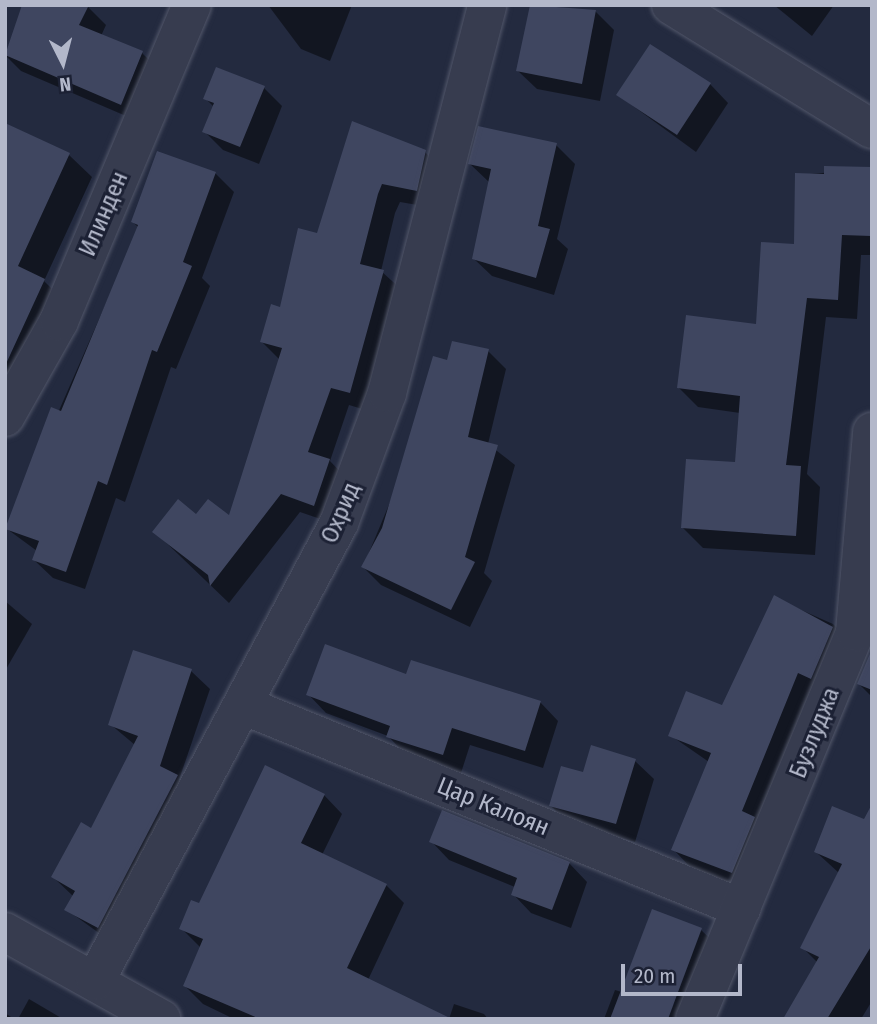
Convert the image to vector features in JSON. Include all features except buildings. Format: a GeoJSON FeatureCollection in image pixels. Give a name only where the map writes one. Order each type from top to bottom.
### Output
{"type":"FeatureCollection","features":[{"type":"Feature","properties":{"kind":"street","name":"Илинден"},"geometry":{"type":"LineString","coordinates":[[5,417],[59,321],[192,5]]}},
{"type":"Feature","properties":{"kind":"street","name":"Охрид"},"geometry":{"type":"LineString","coordinates":[[95,981],[245,706],[340,523],[387,393],[487,5]]}},
{"type":"Feature","properties":{"kind":"street"},"geometry":{"type":"LineString","coordinates":[[671,5],[872,129]]}},
{"type":"Feature","properties":{"kind":"street","name":"Бузлуджа"},"geometry":{"type":"LineString","coordinates":[[695,1019],[855,632],[872,432]]}},
{"type":"Feature","properties":{"kind":"street","name":"Цар Калоян"},"geometry":{"type":"LineString","coordinates":[[245,706],[741,908]]}},
{"type":"Feature","properties":{"kind":"street"},"geometry":{"type":"LineString","coordinates":[[5,932],[161,1019]]}}]}
